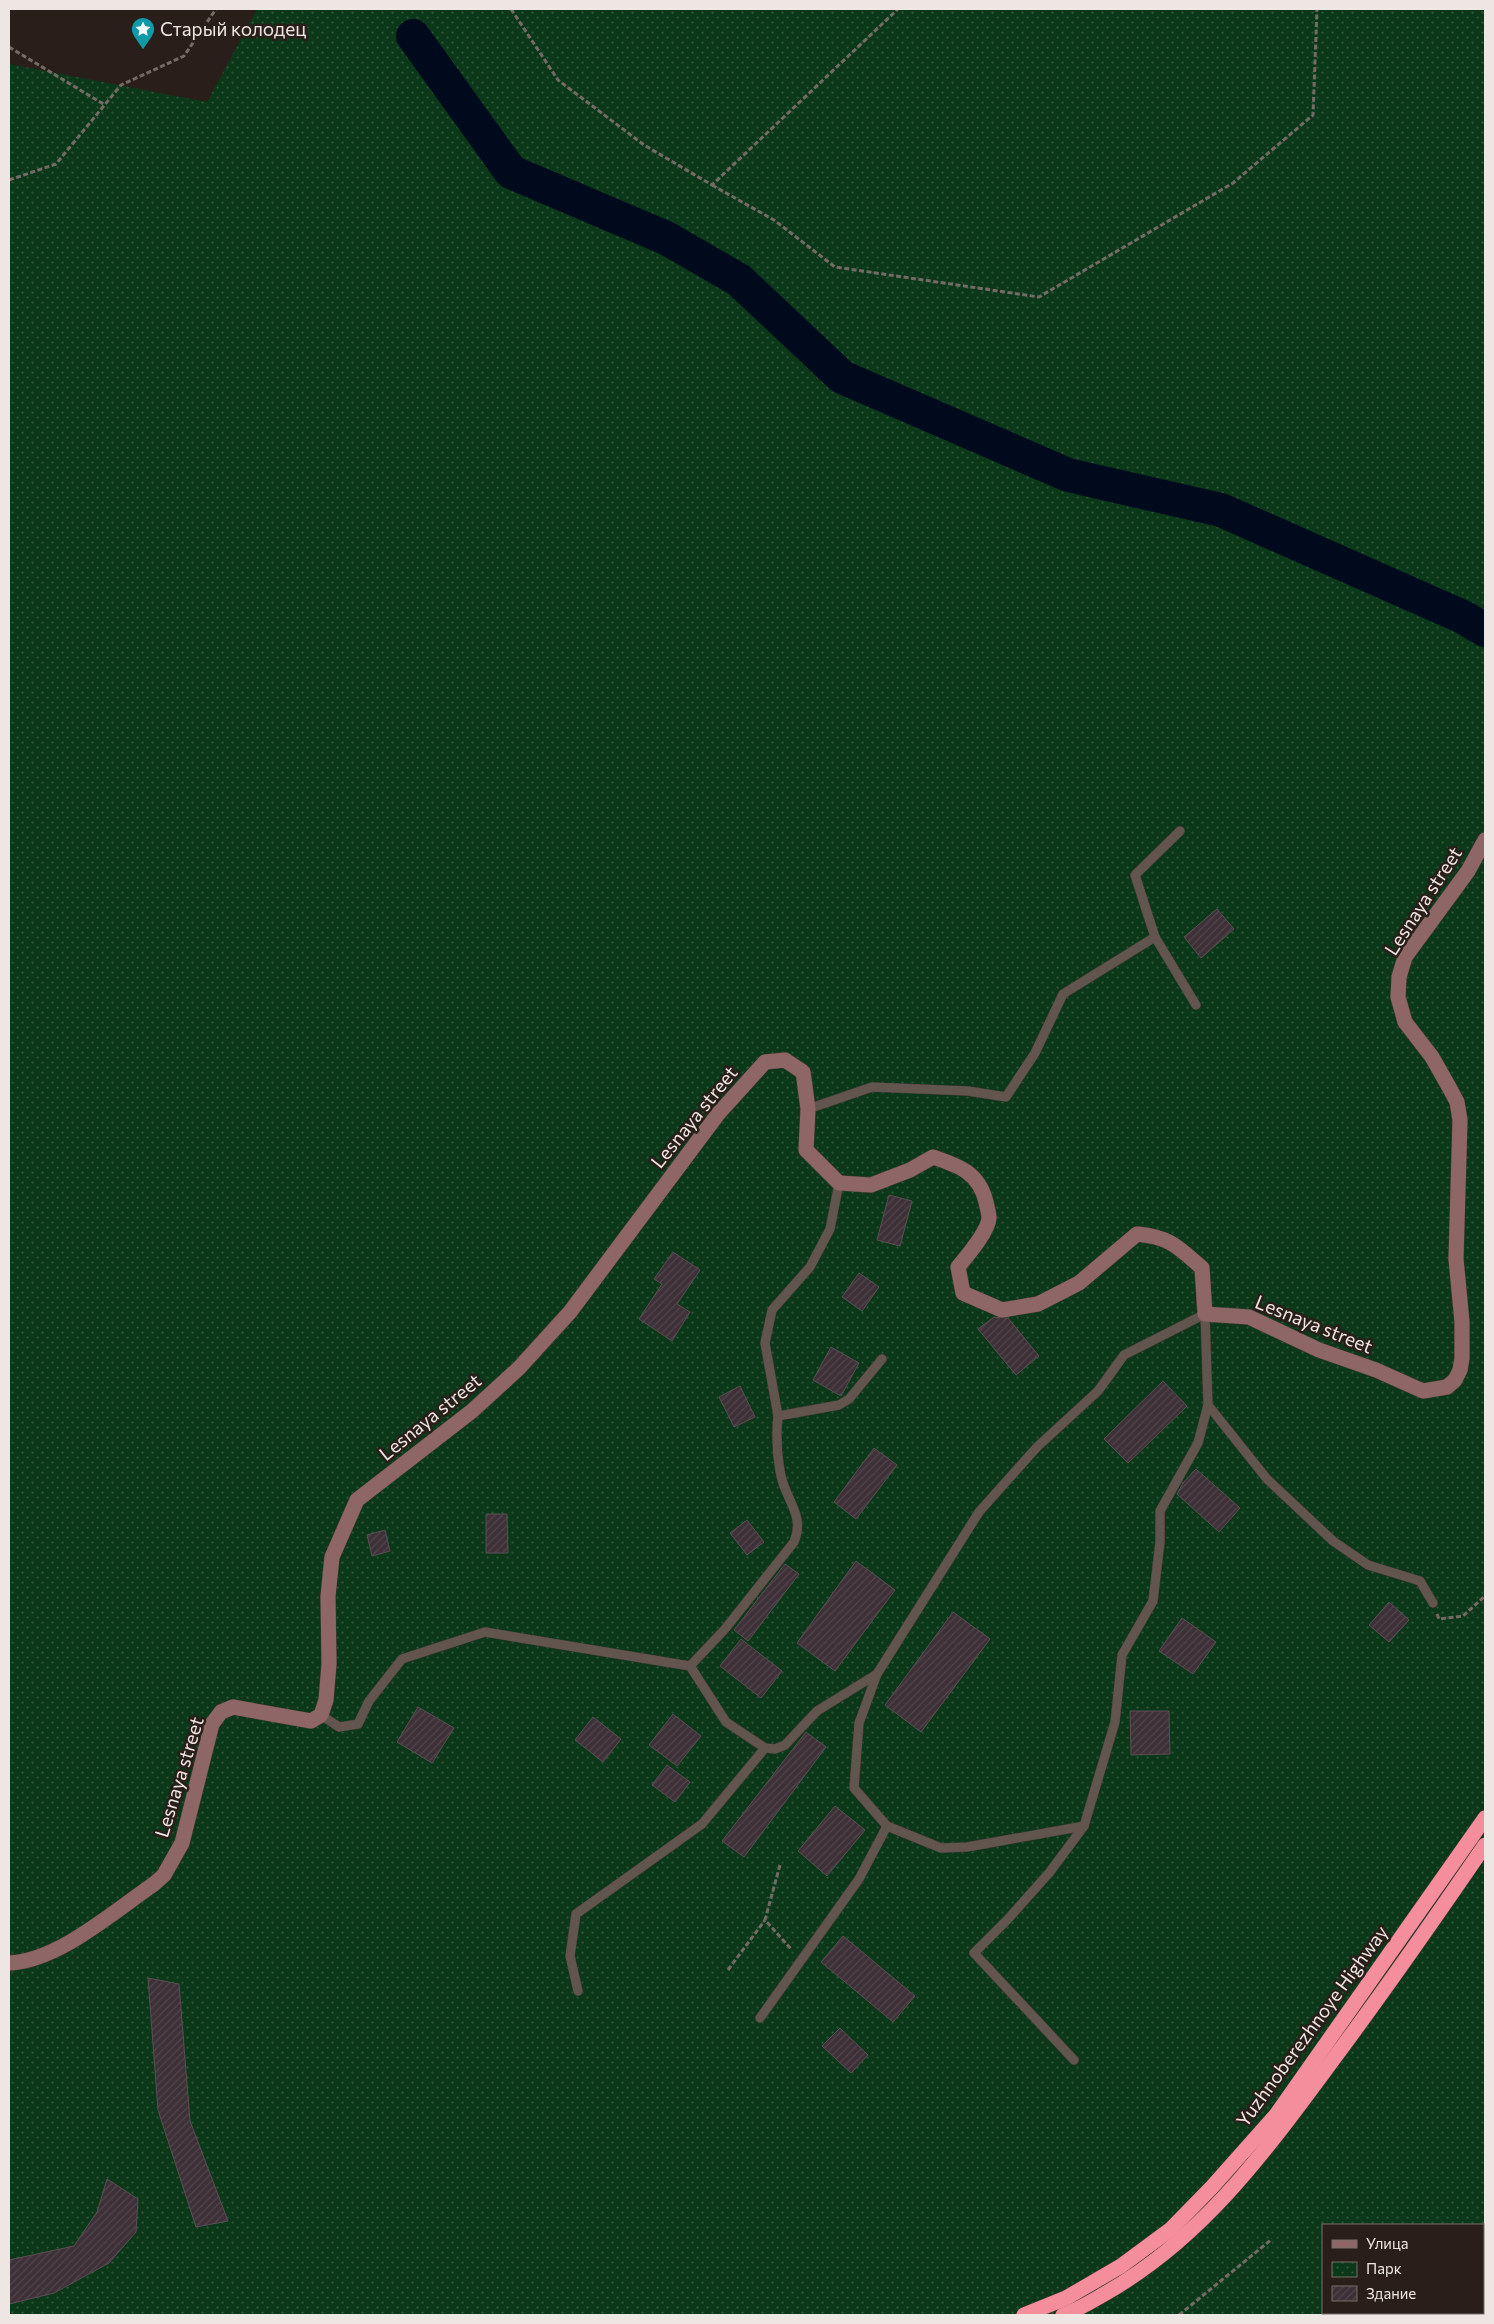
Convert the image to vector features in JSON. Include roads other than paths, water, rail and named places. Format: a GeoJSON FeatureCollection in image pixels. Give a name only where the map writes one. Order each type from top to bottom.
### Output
{"type":"FeatureCollection","features":[{"type":"Feature","properties":{"kind":"highway","name":"Yuzhnoberezhnoye Highway"},"geometry":{"type":"LineString","coordinates":[[1024,2315],[1066,2298],[1122,2266],[1171,2229],[1212,2187],[1276,2115],[1485,1818]]}},
{"type":"Feature","properties":{"kind":"highway","name":"Yuzhnoberezhnoye Highway"},"geometry":{"type":"LineString","coordinates":[[1063,2315],[1074,2311],[1131,2279],[1181,2241],[1223,2200],[1283,2127],[1382,1993],[1485,1845]]}},
{"type":"Feature","properties":{"kind":"street","name":"Lesnaya street"},"geometry":{"type":"LineString","coordinates":[[1205,1314],[1249,1317],[1319,1350],[1376,1370],[1424,1392],[1447,1387],[1455,1380],[1460,1370],[1462,1358],[1462,1322],[1456,1259],[1460,1120],[1457,1102],[1432,1057],[1405,1022],[1398,997],[1399,977],[1405,957],[1468,870],[1485,840]]}},
{"type":"Feature","properties":{"kind":"street","name":"Lesnaya street"},"geometry":{"type":"LineString","coordinates":[[9,1962],[20,1962],[50,1954],[154,1884],[164,1874],[182,1843],[212,1724],[221,1712],[233,1706],[311,1721],[321,1715],[326,1700],[330,1664],[328,1596],[332,1558],[357,1500],[472,1412],[519,1368],[570,1312],[718,1114],[766,1062],[785,1060],[803,1072],[808,1109],[806,1150],[839,1183]]}},
{"type":"Feature","properties":{"kind":"street"},"geometry":{"type":"LineString","coordinates":[[839,1183],[871,1186],[910,1170],[933,1157],[949,1162],[972,1175],[982,1188],[989,1218],[977,1244],[958,1267],[963,1293],[1002,1310],[1038,1304],[1079,1283],[1137,1234],[1157,1236],[1175,1244],[1202,1268],[1205,1314]]}},
{"type":"Feature","properties":{"kind":"lane"},"geometry":{"type":"LineString","coordinates":[[1180,831],[1135,875],[1155,938],[1196,1006]]}},
{"type":"Feature","properties":{"kind":"lane"},"geometry":{"type":"LineString","coordinates":[[808,1109],[872,1087],[968,1091],[1006,1097],[1035,1054],[1063,994],[1155,938]]}},
{"type":"Feature","properties":{"kind":"lane"},"geometry":{"type":"LineString","coordinates":[[690,1666],[726,1629],[794,1542],[799,1531],[796,1515],[783,1487],[780,1471],[778,1416],[765,1343],[772,1310],[810,1267],[830,1229],[839,1183]]}},
{"type":"Feature","properties":{"kind":"lane"},"geometry":{"type":"LineString","coordinates":[[1074,2060],[974,1953],[1008,1919],[1049,1873],[1084,1826],[1115,1722],[1122,1655],[1153,1600],[1160,1542],[1160,1511],[1198,1443],[1208,1405],[1205,1314],[1124,1355],[1098,1390],[1036,1447],[979,1512],[877,1674],[859,1723],[854,1788],[887,1826],[941,1848],[967,1847],[1084,1826]]}},
{"type":"Feature","properties":{"kind":"lane"},"geometry":{"type":"LineString","coordinates":[[778,1416],[839,1405],[849,1399],[882,1359]]}},
{"type":"Feature","properties":{"kind":"lane"},"geometry":{"type":"LineString","coordinates":[[1208,1405],[1266,1479],[1333,1541],[1368,1565],[1420,1581],[1433,1603]]}},
{"type":"Feature","properties":{"kind":"lane"},"geometry":{"type":"LineString","coordinates":[[321,1715],[339,1727],[358,1724],[369,1701],[402,1659],[485,1632],[690,1666],[726,1722],[765,1748],[775,1749],[785,1745],[817,1711],[877,1674]]}},
{"type":"Feature","properties":{"kind":"lane"},"geometry":{"type":"LineString","coordinates":[[578,1991],[570,1956],[576,1914],[702,1824],[765,1748]]}},
{"type":"Feature","properties":{"kind":"lane"},"geometry":{"type":"LineString","coordinates":[[760,2018],[859,1879],[887,1826]]}},
{"type":"Feature","properties":{"kind":"waterway"},"geometry":{"type":"LineString","coordinates":[[413,36],[511,172],[666,238],[739,280],[842,377],[1068,475],[1221,510],[1463,617],[1485,630]]}},
{"type":"Feature","properties":{"kind":"place","name":"Старый колодец"},"geometry":{"type":"Point","coordinates":[143,50]}}]}
